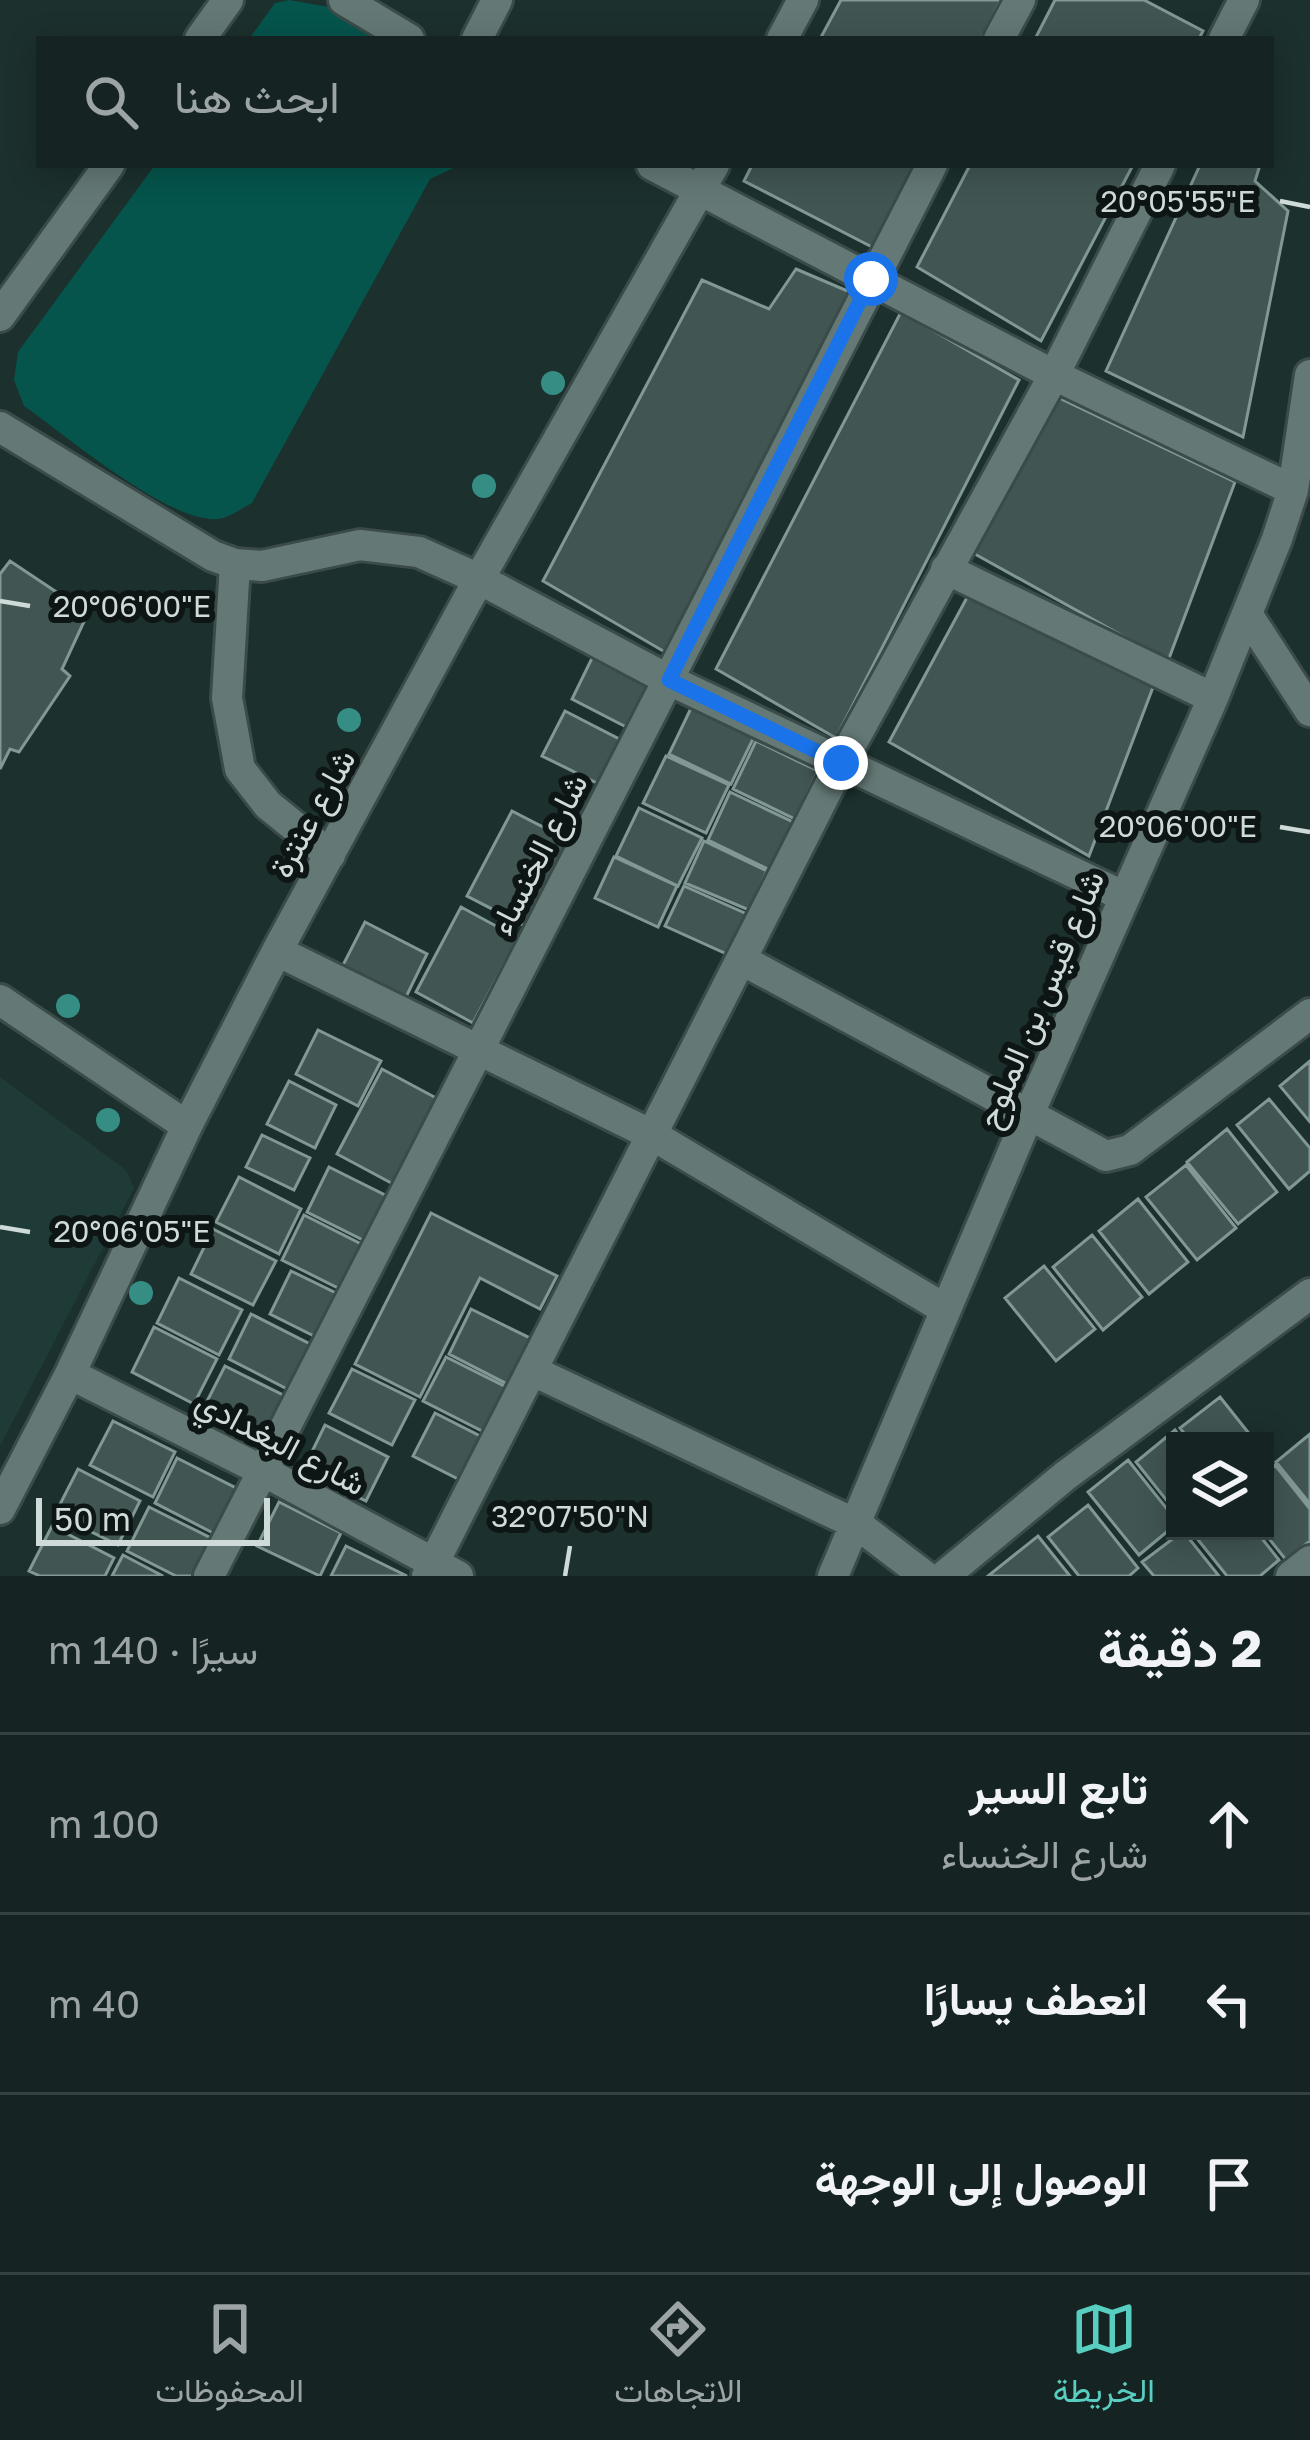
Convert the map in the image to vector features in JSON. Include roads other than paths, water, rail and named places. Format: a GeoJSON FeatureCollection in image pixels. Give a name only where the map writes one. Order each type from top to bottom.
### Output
{"type":"FeatureCollection","features":[{"type":"Feature","properties":{"kind":"street"},"geometry":{"type":"LineString","coordinates":[[202,36],[229,0]]}},
{"type":"Feature","properties":{"kind":"street"},"geometry":{"type":"LineString","coordinates":[[344,0],[404,36]]}},
{"type":"Feature","properties":{"kind":"street"},"geometry":{"type":"LineString","coordinates":[[479,36],[497,0]]}},
{"type":"Feature","properties":{"kind":"street"},"geometry":{"type":"LineString","coordinates":[[784,36],[803,0]]}},
{"type":"Feature","properties":{"kind":"street"},"geometry":{"type":"LineString","coordinates":[[1001,36],[1020,0]]}},
{"type":"Feature","properties":{"kind":"street"},"geometry":{"type":"LineString","coordinates":[[1226,36],[1244,0]]}},
{"type":"Feature","properties":{"kind":"street"},"geometry":{"type":"LineString","coordinates":[[0,316],[107,168]]}},
{"type":"Feature","properties":{"kind":"street"},"geometry":{"type":"LineString","coordinates":[[666,168],[708,177],[871,279],[1301,501]]}},
{"type":"Feature","properties":{"kind":"street","name":"شارع الخنساء"},"geometry":{"type":"LineString","coordinates":[[209,1576],[930,168]]}},
{"type":"Feature","properties":{"kind":"street"},"geometry":{"type":"LineString","coordinates":[[440,1572],[532,1371],[841,763],[1054,375],[1158,168]]}},
{"type":"Feature","properties":{"kind":"street","name":"شارع عنترة"},"geometry":{"type":"LineString","coordinates":[[0,1509],[278,951],[479,579],[708,177]]}},
{"type":"Feature","properties":{"kind":"street","name":"شارع قيس بن الملوح"},"geometry":{"type":"LineString","coordinates":[[833,1576],[1123,896],[1213,698],[1277,538],[1301,501],[1310,375]]}},
{"type":"Feature","properties":{"kind":"street"},"geometry":{"type":"LineString","coordinates":[[0,428],[213,556],[235,564],[262,566],[359,545],[419,552],[669,680],[1123,896]]}},
{"type":"Feature","properties":{"kind":"street"},"geometry":{"type":"LineString","coordinates":[[235,564],[227,698],[240,770],[268,805],[330,855]]}},
{"type":"Feature","properties":{"kind":"street"},"geometry":{"type":"LineString","coordinates":[[946,569],[1213,698]]}},
{"type":"Feature","properties":{"kind":"street"},"geometry":{"type":"LineString","coordinates":[[1246,614],[1310,711]]}},
{"type":"Feature","properties":{"kind":"street"},"geometry":{"type":"LineString","coordinates":[[278,951],[654,1136],[945,1309]]}},
{"type":"Feature","properties":{"kind":"street"},"geometry":{"type":"LineString","coordinates":[[742,960],[1106,1156],[1130,1150],[1310,1014]]}},
{"type":"Feature","properties":{"kind":"street"},"geometry":{"type":"LineString","coordinates":[[0,1000],[187,1126]]}},
{"type":"Feature","properties":{"kind":"street"},"geometry":{"type":"LineString","coordinates":[[944,1576],[1065,1477],[1310,1294]]}},
{"type":"Feature","properties":{"kind":"street"},"geometry":{"type":"LineString","coordinates":[[532,1371],[858,1525],[925,1576]]}},
{"type":"Feature","properties":{"kind":"street","name":"شارع البغدادي"},"geometry":{"type":"LineString","coordinates":[[70,1374],[263,1471],[440,1572]]}},
{"type":"Feature","properties":{"kind":"street"},"geometry":{"type":"LineString","coordinates":[[1291,1576],[1310,1562]]}}]}
